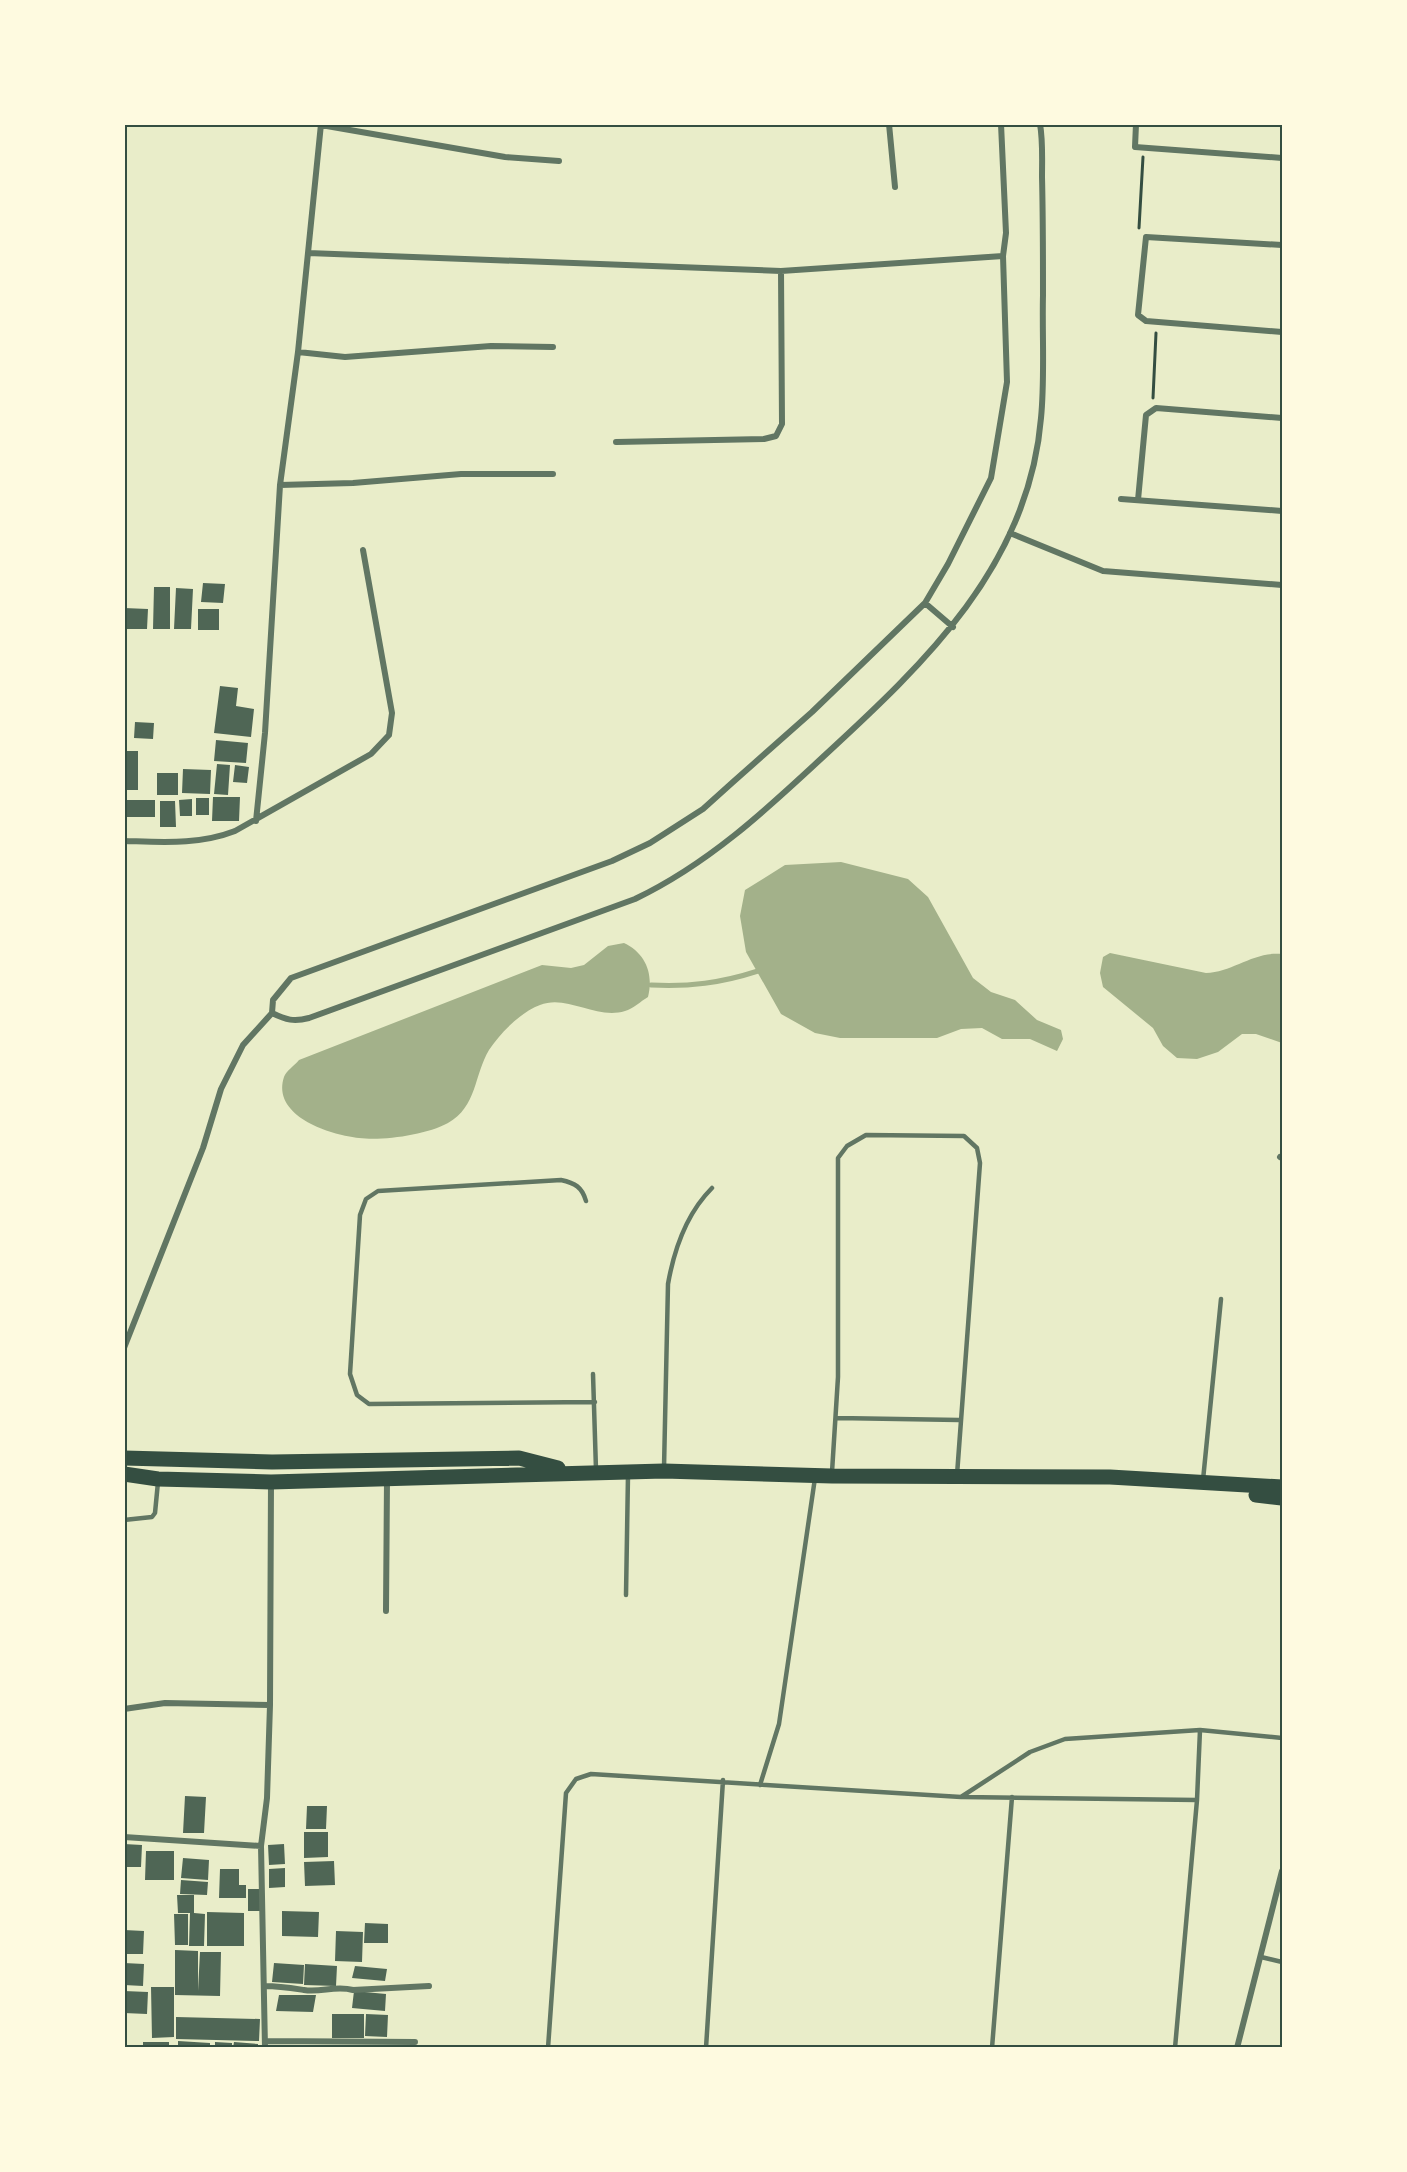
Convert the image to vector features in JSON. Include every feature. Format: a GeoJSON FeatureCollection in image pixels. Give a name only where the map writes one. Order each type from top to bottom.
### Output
{"type":"FeatureCollection","features":[{"type":"Feature","properties":{"kind":"highway"},"geometry":{"type":"LineString","coordinates":[[124,1458],[272,1462],[519,1458],[575,1472]]}},
{"type":"Feature","properties":{"kind":"highway"},"geometry":{"type":"LineString","coordinates":[[124,1474],[158,1479],[272,1482],[664,1471],[832,1476],[1110,1477],[1282,1487]]}},
{"type":"Feature","properties":{"kind":"highway"},"geometry":{"type":"LineString","coordinates":[[1205,1483],[1246,1494],[1282,1498]]}},
{"type":"Feature","properties":{"kind":"street"},"geometry":{"type":"LineString","coordinates":[[889,124],[896,187]]}},
{"type":"Feature","properties":{"kind":"street"},"geometry":{"type":"LineString","coordinates":[[124,1348],[203,1148],[220,1089],[243,1045],[272,1013],[273,1000],[291,978],[612,861],[650,843],[703,809],[812,712],[925,603],[948,564],[991,478],[1007,382],[1003,255],[1006,233],[1001,124]]}},
{"type":"Feature","properties":{"kind":"street"},"geometry":{"type":"LineString","coordinates":[[272,1013],[285,1020],[296,1022],[309,1018],[636,899],[675,880],[716,851],[812,767],[872,712],[953,627],[999,557],[1025,500],[1041,419],[1043,216],[1040,124]]}},
{"type":"Feature","properties":{"kind":"street"},"geometry":{"type":"LineString","coordinates":[[1136,124],[1135,147],[1282,158]]}},
{"type":"Feature","properties":{"kind":"street"},"geometry":{"type":"LineString","coordinates":[[256,821],[265,733],[280,485],[298,352],[321,125],[505,157],[559,160]]}},
{"type":"Feature","properties":{"kind":"street"},"geometry":{"type":"LineString","coordinates":[[1282,245],[1146,237],[1138,315],[1146,321],[1282,332]]}},
{"type":"Feature","properties":{"kind":"street"},"geometry":{"type":"LineString","coordinates":[[308,253],[781,271],[1003,255]]}},
{"type":"Feature","properties":{"kind":"street"},"geometry":{"type":"LineString","coordinates":[[616,442],[764,439],[776,436],[782,424],[781,271]]}},
{"type":"Feature","properties":{"kind":"street"},"geometry":{"type":"LineString","coordinates":[[298,352],[345,357],[491,346],[554,347]]}},
{"type":"Feature","properties":{"kind":"street"},"geometry":{"type":"LineString","coordinates":[[1138,500],[1146,415],[1156,408],[1282,418]]}},
{"type":"Feature","properties":{"kind":"street"},"geometry":{"type":"LineString","coordinates":[[280,485],[353,483],[461,474],[553,474]]}},
{"type":"Feature","properties":{"kind":"street"},"geometry":{"type":"LineString","coordinates":[[1120,499],[1282,511]]}},
{"type":"Feature","properties":{"kind":"street"},"geometry":{"type":"LineString","coordinates":[[1010,533],[1103,571],[1282,585]]}},
{"type":"Feature","properties":{"kind":"street"},"geometry":{"type":"LineString","coordinates":[[124,841],[194,842],[217,838],[256,821],[372,754],[389,735],[392,713],[363,550]]}},
{"type":"Feature","properties":{"kind":"street"},"geometry":{"type":"LineString","coordinates":[[925,603],[953,627]]}},
{"type":"Feature","properties":{"kind":"street"},"geometry":{"type":"LineString","coordinates":[[386,1611],[387,1478]]}},
{"type":"Feature","properties":{"kind":"street"},"geometry":{"type":"LineString","coordinates":[[272,1482],[270,1705],[267,1798],[261,1846],[265,2044],[415,2042]]}},
{"type":"Feature","properties":{"kind":"street"},"geometry":{"type":"LineString","coordinates":[[124,1709],[176,1703],[270,1705]]}},
{"type":"Feature","properties":{"kind":"street"},"geometry":{"type":"LineString","coordinates":[[124,1837],[261,1846]]}},
{"type":"Feature","properties":{"kind":"street"},"geometry":{"type":"LineString","coordinates":[[1237,2048],[1282,1871]]}},
{"type":"Feature","properties":{"kind":"street"},"geometry":{"type":"LineString","coordinates":[[265,1986],[305,1991],[341,1986],[353,1990],[429,1986]]}},
{"type":"Feature","properties":{"kind":"lane"},"geometry":{"type":"LineString","coordinates":[[832,1476],[837,1418],[838,1158],[847,1146],[866,1135],[964,1136],[977,1148],[980,1163],[959,1420],[957,1475]]}},
{"type":"Feature","properties":{"kind":"lane"},"geometry":{"type":"LineString","coordinates":[[586,1201],[583,1190],[573,1183],[561,1180],[378,1191],[366,1198],[360,1215],[350,1374],[357,1395],[369,1404],[595,1402]]}},
{"type":"Feature","properties":{"kind":"lane"},"geometry":{"type":"LineString","coordinates":[[664,1471],[668,1284],[671,1267],[700,1200],[712,1188]]}},
{"type":"Feature","properties":{"kind":"lane"},"geometry":{"type":"LineString","coordinates":[[1205,1483],[1221,1299]]}},
{"type":"Feature","properties":{"kind":"lane"},"geometry":{"type":"LineString","coordinates":[[593,1374],[596,1473]]}},
{"type":"Feature","properties":{"kind":"lane"},"geometry":{"type":"LineString","coordinates":[[837,1418],[959,1420]]}},
{"type":"Feature","properties":{"kind":"lane"},"geometry":{"type":"LineString","coordinates":[[626,1594],[628,1473]]}},
{"type":"Feature","properties":{"kind":"lane"},"geometry":{"type":"LineString","coordinates":[[760,1785],[779,1724],[815,1475]]}},
{"type":"Feature","properties":{"kind":"lane"},"geometry":{"type":"LineString","coordinates":[[124,1520],[152,1517],[155,1513],[158,1479]]}},
{"type":"Feature","properties":{"kind":"lane"},"geometry":{"type":"LineString","coordinates":[[961,1797],[1030,1752],[1065,1739],[1200,1730],[1282,1738]]}},
{"type":"Feature","properties":{"kind":"lane"},"geometry":{"type":"LineString","coordinates":[[1175,2048],[1197,1800],[1200,1730]]}},
{"type":"Feature","properties":{"kind":"lane"},"geometry":{"type":"LineString","coordinates":[[548,2048],[566,1793],[576,1779],[591,1774],[723,1780],[760,1785],[961,1797],[1197,1800]]}},
{"type":"Feature","properties":{"kind":"lane"},"geometry":{"type":"LineString","coordinates":[[706,2048],[723,1780]]}},
{"type":"Feature","properties":{"kind":"lane"},"geometry":{"type":"LineString","coordinates":[[992,2048],[1012,1797]]}},
{"type":"Feature","properties":{"kind":"lane"},"geometry":{"type":"LineString","coordinates":[[1261,1957],[1282,1962]]}},
{"type":"Feature","properties":{"kind":"path"},"geometry":{"type":"LineString","coordinates":[[1144,147],[1139,228],[1146,237]]}},
{"type":"Feature","properties":{"kind":"path"},"geometry":{"type":"LineString","coordinates":[[1156,408],[1153,400],[1157,322]]}},
{"type":"Feature","properties":{"kind":"shaded area"},"geometry":{"type":"Polygon","coordinates":[[[841,862],[908,879],[928,897],[973,978],[991,992],[1015,1000],[1037,1020],[1061,1030],[1063,1039],[1057,1051],[1030,1039],[1002,1039],[982,1028],[961,1029],[937,1038],[840,1038],[815,1033],[781,1014],[746,952],[740,916],[745,890],[785,865],[841,862]]]}},
{"type":"Feature","properties":{"kind":"shaded area"},"geometry":{"type":"Polygon","coordinates":[[[624,943],[637,952],[646,965],[650,980],[648,997],[628,1010],[614,1013],[550,1002],[533,1008],[505,1030],[494,1043],[484,1060],[465,1108],[448,1123],[428,1131],[404,1136],[380,1139],[359,1138],[319,1128],[294,1113],[286,1103],[282,1091],[284,1077],[299,1060],[542,965],[571,968],[584,965],[608,946],[624,943]]]}},
{"type":"Feature","properties":{"kind":"shaded area"},"geometry":{"type":"Polygon","coordinates":[[[1110,953],[1206,973],[1216,972],[1253,958],[1282,954],[1282,1043],[1256,1034],[1242,1034],[1218,1052],[1197,1059],[1177,1058],[1163,1046],[1153,1028],[1103,987],[1100,973],[1103,957],[1110,953]]]}},
{"type":"Feature","properties":{"kind":"building"},"geometry":{"type":"Polygon","coordinates":[[[203,583],[225,584],[223,603],[201,602],[203,583]]]}},
{"type":"Feature","properties":{"kind":"building"},"geometry":{"type":"Polygon","coordinates":[[[154,587],[170,587],[170,629],[153,629],[154,587]]]}},
{"type":"Feature","properties":{"kind":"building"},"geometry":{"type":"Polygon","coordinates":[[[176,588],[193,589],[191,629],[174,629],[176,588]]]}},
{"type":"Feature","properties":{"kind":"building"},"geometry":{"type":"Polygon","coordinates":[[[124,608],[148,609],[147,629],[124,629],[124,608]]]}},
{"type":"Feature","properties":{"kind":"building"},"geometry":{"type":"Polygon","coordinates":[[[198,609],[219,609],[219,630],[198,630],[198,609]]]}},
{"type":"Feature","properties":{"kind":"building"},"geometry":{"type":"Polygon","coordinates":[[[220,686],[238,688],[236,706],[254,709],[251,737],[214,733],[220,686]]]}},
{"type":"Feature","properties":{"kind":"building"},"geometry":{"type":"Polygon","coordinates":[[[135,722],[154,723],[153,739],[134,738],[135,722]]]}},
{"type":"Feature","properties":{"kind":"building"},"geometry":{"type":"Polygon","coordinates":[[[216,740],[248,743],[246,763],[214,761],[216,740]]]}},
{"type":"Feature","properties":{"kind":"building"},"geometry":{"type":"Polygon","coordinates":[[[124,751],[138,751],[138,790],[124,790],[124,751]]]}},
{"type":"Feature","properties":{"kind":"building"},"geometry":{"type":"Polygon","coordinates":[[[217,764],[230,765],[228,795],[214,794],[217,764]]]}},
{"type":"Feature","properties":{"kind":"building"},"geometry":{"type":"Polygon","coordinates":[[[235,765],[249,767],[247,783],[233,782],[235,765]]]}},
{"type":"Feature","properties":{"kind":"building"},"geometry":{"type":"Polygon","coordinates":[[[183,769],[211,770],[210,794],[182,793],[183,769]]]}},
{"type":"Feature","properties":{"kind":"building"},"geometry":{"type":"Polygon","coordinates":[[[157,773],[178,773],[178,795],[157,795],[157,773]]]}},
{"type":"Feature","properties":{"kind":"building"},"geometry":{"type":"Polygon","coordinates":[[[213,797],[240,797],[239,821],[212,821],[213,797]]]}},
{"type":"Feature","properties":{"kind":"building"},"geometry":{"type":"Polygon","coordinates":[[[196,798],[209,798],[209,815],[196,815],[196,798]]]}},
{"type":"Feature","properties":{"kind":"building"},"geometry":{"type":"Polygon","coordinates":[[[192,799],[192,816],[180,816],[179,800],[192,799]]]}},
{"type":"Feature","properties":{"kind":"building"},"geometry":{"type":"Polygon","coordinates":[[[125,800],[155,800],[155,817],[125,817],[125,800]]]}},
{"type":"Feature","properties":{"kind":"building"},"geometry":{"type":"Polygon","coordinates":[[[160,801],[175,801],[176,827],[160,827],[160,801]]]}},
{"type":"Feature","properties":{"kind":"building"},"geometry":{"type":"Polygon","coordinates":[[[185,1796],[206,1797],[204,1833],[183,1833],[185,1796]]]}},
{"type":"Feature","properties":{"kind":"building"},"geometry":{"type":"Polygon","coordinates":[[[307,1806],[327,1806],[326,1829],[306,1829],[307,1806]]]}},
{"type":"Feature","properties":{"kind":"building"},"geometry":{"type":"Polygon","coordinates":[[[304,1832],[328,1832],[328,1857],[304,1858],[304,1832]]]}},
{"type":"Feature","properties":{"kind":"building"},"geometry":{"type":"Polygon","coordinates":[[[124,1844],[142,1845],[141,1867],[124,1867],[124,1844]]]}},
{"type":"Feature","properties":{"kind":"building"},"geometry":{"type":"Polygon","coordinates":[[[284,1844],[285,1864],[269,1865],[268,1845],[284,1844]]]}},
{"type":"Feature","properties":{"kind":"building"},"geometry":{"type":"Polygon","coordinates":[[[146,1851],[174,1851],[174,1880],[145,1880],[146,1851]]]}},
{"type":"Feature","properties":{"kind":"building"},"geometry":{"type":"Polygon","coordinates":[[[183,1858],[209,1860],[208,1880],[181,1878],[183,1858]]]}},
{"type":"Feature","properties":{"kind":"building"},"geometry":{"type":"Polygon","coordinates":[[[334,1861],[335,1885],[305,1886],[304,1862],[334,1861]]]}},
{"type":"Feature","properties":{"kind":"building"},"geometry":{"type":"Polygon","coordinates":[[[285,1868],[285,1887],[269,1888],[269,1869],[285,1868]]]}},
{"type":"Feature","properties":{"kind":"building"},"geometry":{"type":"Polygon","coordinates":[[[220,1869],[239,1869],[239,1885],[246,1885],[246,1898],[219,1898],[220,1869]]]}},
{"type":"Feature","properties":{"kind":"building"},"geometry":{"type":"Polygon","coordinates":[[[181,1880],[208,1882],[207,1895],[180,1894],[181,1880]]]}},
{"type":"Feature","properties":{"kind":"building"},"geometry":{"type":"Polygon","coordinates":[[[248,1889],[260,1889],[260,1911],[248,1911],[248,1889]]]}},
{"type":"Feature","properties":{"kind":"building"},"geometry":{"type":"Polygon","coordinates":[[[177,1895],[194,1895],[194,1913],[205,1914],[204,1946],[189,1946],[190,1913],[178,1913],[177,1895]]]}},
{"type":"Feature","properties":{"kind":"building"},"geometry":{"type":"Polygon","coordinates":[[[282,1911],[319,1912],[318,1937],[282,1936],[282,1911]]]}},
{"type":"Feature","properties":{"kind":"building"},"geometry":{"type":"Polygon","coordinates":[[[207,1912],[244,1913],[244,1946],[207,1946],[207,1912]]]}},
{"type":"Feature","properties":{"kind":"building"},"geometry":{"type":"Polygon","coordinates":[[[174,1914],[188,1914],[188,1945],[175,1945],[174,1914]]]}},
{"type":"Feature","properties":{"kind":"building"},"geometry":{"type":"Polygon","coordinates":[[[365,1923],[388,1924],[388,1943],[364,1943],[365,1923]]]}},
{"type":"Feature","properties":{"kind":"building"},"geometry":{"type":"Polygon","coordinates":[[[124,1930],[144,1931],[143,1954],[124,1954],[124,1930]]]}},
{"type":"Feature","properties":{"kind":"building"},"geometry":{"type":"Polygon","coordinates":[[[336,1931],[363,1932],[362,1962],[335,1961],[336,1931]]]}},
{"type":"Feature","properties":{"kind":"building"},"geometry":{"type":"Polygon","coordinates":[[[175,1950],[198,1951],[198,1991],[200,1952],[221,1952],[220,1996],[175,1995],[175,1950]]]}},
{"type":"Feature","properties":{"kind":"building"},"geometry":{"type":"Polygon","coordinates":[[[124,1963],[144,1964],[143,1986],[124,1985],[124,1963]]]}},
{"type":"Feature","properties":{"kind":"building"},"geometry":{"type":"Polygon","coordinates":[[[274,1963],[304,1965],[303,1984],[272,1982],[274,1963]]]}},
{"type":"Feature","properties":{"kind":"building"},"geometry":{"type":"Polygon","coordinates":[[[305,1964],[337,1966],[336,1986],[304,1985],[305,1964]]]}},
{"type":"Feature","properties":{"kind":"building"},"geometry":{"type":"Polygon","coordinates":[[[355,1966],[387,1969],[385,1981],[352,1978],[355,1966]]]}},
{"type":"Feature","properties":{"kind":"building"},"geometry":{"type":"Polygon","coordinates":[[[151,1987],[174,1987],[174,2037],[152,2038],[151,1987]]]}},
{"type":"Feature","properties":{"kind":"building"},"geometry":{"type":"Polygon","coordinates":[[[124,1991],[148,1992],[147,2014],[124,2013],[124,1991]]]}},
{"type":"Feature","properties":{"kind":"building"},"geometry":{"type":"Polygon","coordinates":[[[354,1991],[386,1994],[385,2011],[352,2008],[354,1991]]]}},
{"type":"Feature","properties":{"kind":"building"},"geometry":{"type":"Polygon","coordinates":[[[279,1995],[316,1995],[313,2012],[276,2011],[279,1995]]]}},
{"type":"Feature","properties":{"kind":"building"},"geometry":{"type":"Polygon","coordinates":[[[332,2014],[364,2014],[364,2038],[332,2038],[332,2014]]]}},
{"type":"Feature","properties":{"kind":"building"},"geometry":{"type":"Polygon","coordinates":[[[366,2014],[388,2015],[387,2037],[365,2036],[366,2014]]]}},
{"type":"Feature","properties":{"kind":"building"},"geometry":{"type":"Polygon","coordinates":[[[176,2017],[260,2019],[259,2041],[176,2039],[176,2017]]]}},
{"type":"Feature","properties":{"kind":"building"},"geometry":{"type":"Polygon","coordinates":[[[178,2041],[210,2043],[210,2048],[178,2048],[178,2041]]]}},
{"type":"Feature","properties":{"kind":"building"},"geometry":{"type":"Polygon","coordinates":[[[143,2042],[169,2042],[169,2048],[143,2048],[143,2042]]]}},
{"type":"Feature","properties":{"kind":"building"},"geometry":{"type":"Polygon","coordinates":[[[215,2042],[232,2043],[232,2048],[215,2048],[215,2042]]]}},
{"type":"Feature","properties":{"kind":"building"},"geometry":{"type":"Polygon","coordinates":[[[234,2042],[258,2044],[258,2048],[233,2048],[234,2042]]]}},
{"type":"Feature","properties":{"kind":"waterway"},"geometry":{"type":"LineString","coordinates":[[651,985],[705,983],[731,979],[758,971]]}}]}
